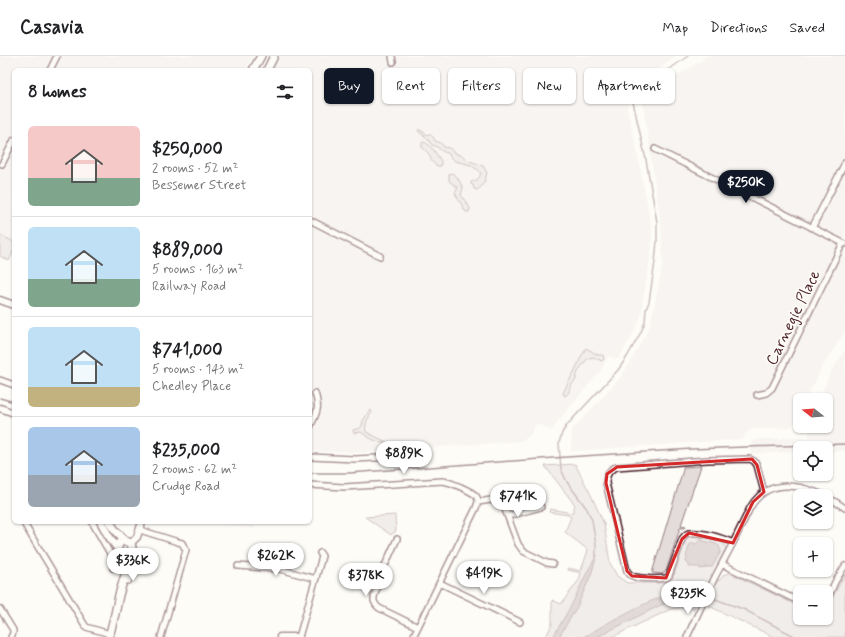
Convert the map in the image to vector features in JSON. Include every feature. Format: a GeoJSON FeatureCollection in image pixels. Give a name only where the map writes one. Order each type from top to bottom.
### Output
{"type":"FeatureCollection","features":[{"type":"Feature","properties":{"kind":"main road"},"geometry":{"type":"LineString","coordinates":[[255,68],[261,56]]}},
{"type":"Feature","properties":{"kind":"main road"},"geometry":{"type":"LineString","coordinates":[[268,68],[274,56]]}},
{"type":"Feature","properties":{"kind":"main road"},"geometry":{"type":"LineString","coordinates":[[102,524],[108,536],[123,554],[129,554],[129,545]]}},
{"type":"Feature","properties":{"kind":"main road"},"geometry":{"type":"LineString","coordinates":[[111,524],[129,545],[131,565],[123,596],[115,614]]}},
{"type":"Feature","properties":{"kind":"main road"},"geometry":{"type":"LineString","coordinates":[[109,636],[125,575],[125,564],[119,550],[121,543],[129,545]]}},
{"type":"Feature","properties":{"kind":"street"},"geometry":{"type":"LineString","coordinates":[[51,68],[56,56]]}},
{"type":"Feature","properties":{"kind":"street"},"geometry":{"type":"LineString","coordinates":[[392,56],[393,62]]}},
{"type":"Feature","properties":{"kind":"street"},"geometry":{"type":"LineString","coordinates":[[2,164],[12,144]]}},
{"type":"Feature","properties":{"kind":"street"},"geometry":{"type":"LineString","coordinates":[[655,150],[844,243]]}},
{"type":"Feature","properties":{"kind":"street"},"geometry":{"type":"LineString","coordinates":[[812,228],[845,163]]}},
{"type":"Feature","properties":{"kind":"street"},"geometry":{"type":"LineString","coordinates":[[312,221],[380,256]]}},
{"type":"Feature","properties":{"kind":"street","name":"Carnegie Place"},"geometry":{"type":"LineString","coordinates":[[756,394],[766,393],[772,388],[844,243]]}},
{"type":"Feature","properties":{"kind":"street"},"geometry":{"type":"LineString","coordinates":[[0,300],[12,304]]}},
{"type":"Feature","properties":{"kind":"street"},"geometry":{"type":"LineString","coordinates":[[0,380],[12,384]]}},
{"type":"Feature","properties":{"kind":"street"},"geometry":{"type":"LineString","coordinates":[[312,423],[318,410],[319,403],[315,393]]}},
{"type":"Feature","properties":{"kind":"street"},"geometry":{"type":"LineString","coordinates":[[0,408],[12,411]]}},
{"type":"Feature","properties":{"kind":"street"},"geometry":{"type":"LineString","coordinates":[[312,457],[355,459],[395,457]]}},
{"type":"Feature","properties":{"kind":"street"},"geometry":{"type":"LineString","coordinates":[[733,543],[714,536],[689,533],[682,539],[669,576],[666,578],[639,578],[632,576],[627,571],[606,483],[607,474],[613,468],[617,467],[707,460],[750,459],[757,465],[764,492]]}},
{"type":"Feature","properties":{"kind":"street"},"geometry":{"type":"LineString","coordinates":[[312,485],[344,487],[443,481],[452,483],[476,496],[478,502],[476,508],[413,637]]}},
{"type":"Feature","properties":{"kind":"street"},"geometry":{"type":"LineString","coordinates":[[687,637],[753,502],[764,492],[781,486],[793,486],[822,494],[845,508]]}},
{"type":"Feature","properties":{"kind":"street"},"geometry":{"type":"LineString","coordinates":[[478,502],[496,500],[502,502],[520,548],[547,563],[553,564]]}},
{"type":"Feature","properties":{"kind":"street"},"geometry":{"type":"LineString","coordinates":[[508,516],[541,507]]}},
{"type":"Feature","properties":{"kind":"street"},"geometry":{"type":"LineString","coordinates":[[24,524],[86,627],[109,636]]}},
{"type":"Feature","properties":{"kind":"street"},"geometry":{"type":"LineString","coordinates":[[93,524],[114,561],[113,568]]}},
{"type":"Feature","properties":{"kind":"street"},"geometry":{"type":"LineString","coordinates":[[129,545],[137,536],[142,524]]}},
{"type":"Feature","properties":{"kind":"street"},"geometry":{"type":"LineString","coordinates":[[140,530],[182,543],[186,550],[161,637]]}},
{"type":"Feature","properties":{"kind":"street"},"geometry":{"type":"LineString","coordinates":[[397,540],[381,574],[374,596],[374,601],[379,608],[418,628]]}},
{"type":"Feature","properties":{"kind":"street"},"geometry":{"type":"LineString","coordinates":[[280,637],[299,637],[322,556],[320,553]]}},
{"type":"Feature","properties":{"kind":"street"},"geometry":{"type":"LineString","coordinates":[[722,564],[793,599]]}},
{"type":"Feature","properties":{"kind":"street"},"geometry":{"type":"LineString","coordinates":[[238,566],[280,569],[316,579]]}},
{"type":"Feature","properties":{"kind":"street"},"geometry":{"type":"LineString","coordinates":[[833,587],[845,566]]}},
{"type":"Feature","properties":{"kind":"street"},"geometry":{"type":"LineString","coordinates":[[440,583],[520,622]]}},
{"type":"Feature","properties":{"kind":"street"},"geometry":{"type":"LineString","coordinates":[[0,609],[13,630],[11,637]]}},
{"type":"Feature","properties":{"kind":"highlighted area"},"geometry":{"type":"Polygon","coordinates":[[[752,459],[757,465],[764,492],[753,502],[733,543],[689,533],[682,539],[666,578],[632,576],[627,571],[606,483],[607,474],[617,467],[752,459]]]}},
{"type":"Feature","properties":{"kind":"shaded area"},"geometry":{"type":"Polygon","coordinates":[[[0,56],[253,56],[246,68],[12,68],[12,241],[0,235],[0,56]]]}},
{"type":"Feature","properties":{"kind":"shaded area"},"geometry":{"type":"Polygon","coordinates":[[[281,56],[676,56],[660,68],[584,68],[584,104],[628,104],[627,109],[652,230],[651,252],[640,319],[632,336],[618,359],[608,356],[601,370],[557,422],[553,429],[551,430],[536,423],[530,435],[520,441],[363,452],[312,451],[312,68],[274,68],[281,56]]]}},
{"type":"Feature","properties":{"kind":"shaded area"},"geometry":{"type":"Polygon","coordinates":[[[706,56],[845,56],[845,331],[822,367],[809,393],[793,393],[793,425],[789,428],[752,429],[745,434],[743,439],[571,451],[572,430],[621,377],[650,326],[663,264],[661,225],[643,104],[675,104],[675,77],[703,60],[706,56]]]}},
{"type":"Feature","properties":{"kind":"shaded area"},"geometry":{"type":"Polygon","coordinates":[[[418,130],[428,135],[429,134],[435,141],[441,143],[444,147],[450,148],[453,152],[464,157],[466,160],[483,166],[487,173],[480,187],[476,190],[471,184],[471,182],[479,178],[479,171],[471,165],[455,161],[448,153],[432,145],[418,130]]]}},
{"type":"Feature","properties":{"kind":"shaded area"},"geometry":{"type":"Polygon","coordinates":[[[424,142],[436,153],[441,161],[441,166],[437,166],[432,162],[429,154],[422,147],[422,143],[424,142]]]}},
{"type":"Feature","properties":{"kind":"shaded area"},"geometry":{"type":"Polygon","coordinates":[[[452,173],[457,177],[463,188],[461,195],[470,208],[469,212],[466,212],[455,193],[458,188],[449,181],[449,174],[452,173]]]}},
{"type":"Feature","properties":{"kind":"shaded area"},"geometry":{"type":"Polygon","coordinates":[[[0,235],[12,241],[12,254],[9,261],[0,256],[0,235]]]}},
{"type":"Feature","properties":{"kind":"shaded area"},"geometry":{"type":"Polygon","coordinates":[[[586,348],[598,355],[603,355],[604,359],[602,361],[593,357],[587,359],[578,371],[576,380],[573,382],[567,395],[565,396],[563,394],[564,391],[586,348]]]}},
{"type":"Feature","properties":{"kind":"shaded area"},"geometry":{"type":"Polygon","coordinates":[[[845,350],[845,451],[833,451],[833,441],[793,441],[793,451],[751,454],[753,441],[763,439],[782,439],[786,437],[809,438],[809,433],[833,433],[833,393],[821,393],[832,370],[845,350]]]}},
{"type":"Feature","properties":{"kind":"shaded area"},"geometry":{"type":"Polygon","coordinates":[[[371,410],[372,412],[366,424],[366,432],[391,444],[396,443],[396,446],[390,447],[368,437],[361,432],[353,432],[353,430],[359,429],[362,426],[363,421],[371,410]]]}},
{"type":"Feature","properties":{"kind":"shaded area"},"geometry":{"type":"Polygon","coordinates":[[[575,464],[604,524],[610,563],[617,576],[627,583],[666,583],[674,575],[686,540],[689,537],[708,539],[724,544],[726,548],[712,577],[719,581],[725,574],[730,573],[793,604],[793,625],[833,625],[833,597],[845,574],[845,637],[774,637],[709,606],[710,604],[698,598],[694,609],[690,607],[671,609],[612,637],[546,637],[552,624],[552,600],[561,604],[579,580],[581,573],[568,570],[568,568],[581,571],[588,550],[565,532],[571,517],[568,515],[549,512],[550,509],[572,513],[575,505],[545,466],[575,464]]]}},
{"type":"Feature","properties":{"kind":"shaded area"},"geometry":{"type":"Polygon","coordinates":[[[701,466],[681,525],[686,526],[685,528],[680,528],[666,571],[662,574],[652,573],[683,467],[701,466]]]}},
{"type":"Feature","properties":{"kind":"shaded area"},"geometry":{"type":"Polygon","coordinates":[[[395,515],[396,531],[391,535],[365,517],[395,515]]]}},
{"type":"Feature","properties":{"kind":"shaded area"},"geometry":{"type":"Polygon","coordinates":[[[220,524],[255,524],[254,528],[220,524]]]}},
{"type":"Feature","properties":{"kind":"shaded area"},"geometry":{"type":"Polygon","coordinates":[[[700,540],[719,546],[721,551],[712,567],[700,569],[700,567],[689,567],[689,564],[686,562],[690,542],[696,544],[700,540]]]}},
{"type":"Feature","properties":{"kind":"shaded area"},"geometry":{"type":"Polygon","coordinates":[[[597,555],[591,575],[577,607],[559,637],[553,637],[572,604],[597,555]]]}},
{"type":"Feature","properties":{"kind":"shaded area"},"geometry":{"type":"Polygon","coordinates":[[[683,591],[696,592],[699,597],[675,600],[661,605],[597,637],[583,637],[644,604],[670,594],[683,591]]]}},
{"type":"Feature","properties":{"kind":"waterway"},"geometry":{"type":"LineString","coordinates":[[596,556],[596,545],[592,520],[587,509],[567,482],[561,469],[559,443],[562,433],[567,425],[618,370],[627,357],[645,322],[655,262],[657,222],[646,160],[633,102],[634,96],[637,92],[688,56]]}},
{"type":"Feature","properties":{"kind":"waterway"},"geometry":{"type":"LineString","coordinates":[[697,594],[701,594],[743,609],[796,637]]}},
{"type":"Feature","properties":{"kind":"railway"},"geometry":{"type":"LineString","coordinates":[[0,398],[12,401]]}},
{"type":"Feature","properties":{"kind":"railway"},"geometry":{"type":"LineString","coordinates":[[312,473],[349,473],[692,449],[845,444]]}}]}
